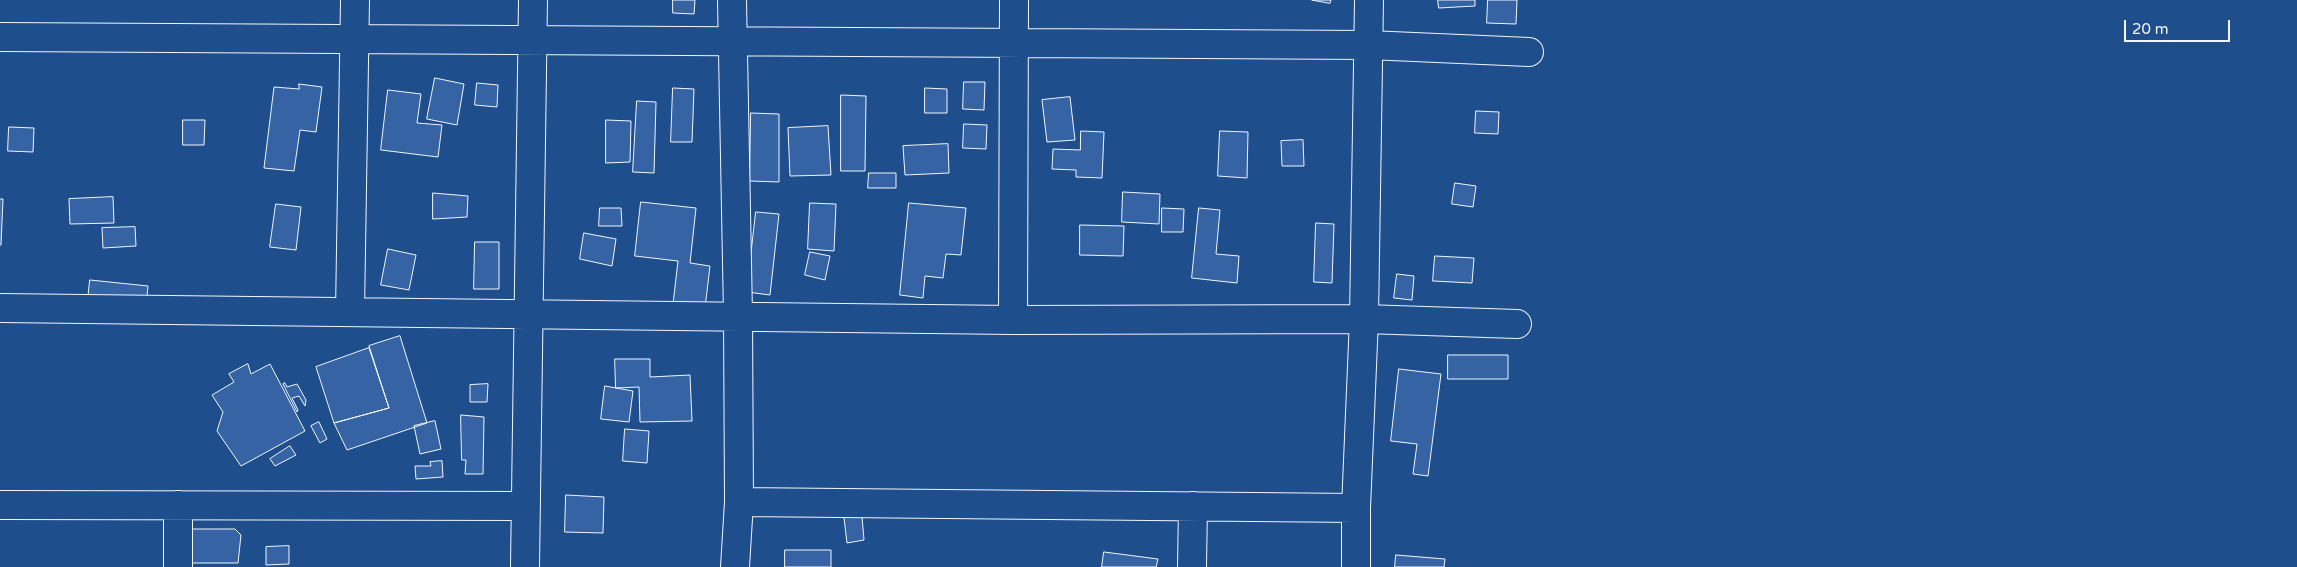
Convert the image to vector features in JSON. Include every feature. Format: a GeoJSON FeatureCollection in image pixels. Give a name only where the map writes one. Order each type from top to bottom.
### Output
{"type":"FeatureCollection","features":[{"type":"Feature","properties":{"kind":"street"},"geometry":{"type":"LineString","coordinates":[[350,312],[355,0]]}},
{"type":"Feature","properties":{"kind":"street"},"geometry":{"type":"LineString","coordinates":[[525,567],[533,0]]}},
{"type":"Feature","properties":{"kind":"street"},"geometry":{"type":"LineString","coordinates":[[732,0],[738,315],[739,502],[735,567]]}},
{"type":"Feature","properties":{"kind":"street"},"geometry":{"type":"LineString","coordinates":[[1013,320],[1014,0]]}},
{"type":"Feature","properties":{"kind":"street"},"geometry":{"type":"LineString","coordinates":[[1356,567],[1356,508],[1364,319],[1369,0]]}},
{"type":"Feature","properties":{"kind":"street"},"geometry":{"type":"LineString","coordinates":[[0,37],[1368,45],[1529,52]]}},
{"type":"Feature","properties":{"kind":"street"},"geometry":{"type":"LineString","coordinates":[[0,308],[528,316],[738,315],[1013,320],[1364,319],[1517,324]]}},
{"type":"Feature","properties":{"kind":"street"},"geometry":{"type":"LineString","coordinates":[[739,502],[1356,508]]}},
{"type":"Feature","properties":{"kind":"street"},"geometry":{"type":"LineString","coordinates":[[0,504],[526,506]]}},
{"type":"Feature","properties":{"kind":"street"},"geometry":{"type":"LineString","coordinates":[[178,505],[178,567]]}},
{"type":"Feature","properties":{"kind":"street"},"geometry":{"type":"LineString","coordinates":[[1192,567],[1193,506]]}},
{"type":"Feature","properties":{"kind":"building"},"geometry":{"type":"Polygon","coordinates":[[[673,0],[695,0],[694,14],[673,13],[673,0]]]}},
{"type":"Feature","properties":{"kind":"building"},"geometry":{"type":"Polygon","coordinates":[[[1312,0],[1331,0],[1330,3],[1312,0]]]}},
{"type":"Feature","properties":{"kind":"building"},"geometry":{"type":"Polygon","coordinates":[[[1438,0],[1475,0],[1475,6],[1439,8],[1438,0]]]}},
{"type":"Feature","properties":{"kind":"building"},"geometry":{"type":"Polygon","coordinates":[[[1488,0],[1517,0],[1516,24],[1487,23],[1488,0]]]}},
{"type":"Feature","properties":{"kind":"building"},"geometry":{"type":"Polygon","coordinates":[[[435,78],[464,84],[457,125],[427,119],[435,78]]]}},
{"type":"Feature","properties":{"kind":"building"},"geometry":{"type":"Polygon","coordinates":[[[964,82],[985,82],[984,110],[963,109],[964,82]]]}},
{"type":"Feature","properties":{"kind":"building"},"geometry":{"type":"Polygon","coordinates":[[[477,83],[498,85],[497,107],[475,105],[477,83]]]}},
{"type":"Feature","properties":{"kind":"building"},"geometry":{"type":"Polygon","coordinates":[[[299,84],[322,87],[316,132],[300,130],[294,171],[264,168],[274,87],[299,89],[299,84]]]}},
{"type":"Feature","properties":{"kind":"building"},"geometry":{"type":"Polygon","coordinates":[[[673,88],[694,89],[692,142],[671,142],[673,88]]]}},
{"type":"Feature","properties":{"kind":"building"},"geometry":{"type":"Polygon","coordinates":[[[925,88],[947,89],[947,113],[925,113],[925,88]]]}},
{"type":"Feature","properties":{"kind":"building"},"geometry":{"type":"Polygon","coordinates":[[[388,90],[421,94],[417,123],[442,125],[438,157],[381,150],[388,90]]]}},
{"type":"Feature","properties":{"kind":"building"},"geometry":{"type":"Polygon","coordinates":[[[841,95],[866,96],[865,171],[841,171],[841,95]]]}},
{"type":"Feature","properties":{"kind":"building"},"geometry":{"type":"Polygon","coordinates":[[[1070,97],[1075,140],[1047,142],[1042,100],[1070,97]]]}},
{"type":"Feature","properties":{"kind":"building"},"geometry":{"type":"Polygon","coordinates":[[[637,101],[656,102],[654,173],[633,172],[637,101]]]}},
{"type":"Feature","properties":{"kind":"building"},"geometry":{"type":"Polygon","coordinates":[[[1476,111],[1499,112],[1498,134],[1475,133],[1476,111]]]}},
{"type":"Feature","properties":{"kind":"building"},"geometry":{"type":"Polygon","coordinates":[[[751,113],[779,114],[779,182],[750,181],[751,113]]]}},
{"type":"Feature","properties":{"kind":"building"},"geometry":{"type":"Polygon","coordinates":[[[183,120],[205,120],[204,145],[183,145],[183,120]]]}},
{"type":"Feature","properties":{"kind":"building"},"geometry":{"type":"Polygon","coordinates":[[[606,120],[631,121],[630,162],[606,163],[606,120]]]}},
{"type":"Feature","properties":{"kind":"building"},"geometry":{"type":"Polygon","coordinates":[[[964,124],[987,125],[986,149],[963,148],[964,124]]]}},
{"type":"Feature","properties":{"kind":"building"},"geometry":{"type":"Polygon","coordinates":[[[828,126],[831,175],[790,176],[788,128],[828,126]]]}},
{"type":"Feature","properties":{"kind":"building"},"geometry":{"type":"Polygon","coordinates":[[[9,127],[34,128],[33,152],[8,151],[9,127]]]}},
{"type":"Feature","properties":{"kind":"building"},"geometry":{"type":"Polygon","coordinates":[[[1081,131],[1104,132],[1102,178],[1076,177],[1076,170],[1052,169],[1053,149],[1080,150],[1081,131]]]}},
{"type":"Feature","properties":{"kind":"building"},"geometry":{"type":"Polygon","coordinates":[[[1220,131],[1248,132],[1247,178],[1218,176],[1220,131]]]}},
{"type":"Feature","properties":{"kind":"building"},"geometry":{"type":"Polygon","coordinates":[[[1303,140],[1304,166],[1282,166],[1281,141],[1303,140]]]}},
{"type":"Feature","properties":{"kind":"building"},"geometry":{"type":"Polygon","coordinates":[[[948,144],[949,173],[905,175],[903,146],[948,144]]]}},
{"type":"Feature","properties":{"kind":"building"},"geometry":{"type":"Polygon","coordinates":[[[869,173],[896,173],[896,188],[868,188],[869,173]]]}},
{"type":"Feature","properties":{"kind":"building"},"geometry":{"type":"Polygon","coordinates":[[[1455,183],[1476,186],[1473,207],[1452,204],[1455,183]]]}},
{"type":"Feature","properties":{"kind":"building"},"geometry":{"type":"Polygon","coordinates":[[[1123,192],[1160,194],[1159,224],[1122,222],[1123,192]]]}},
{"type":"Feature","properties":{"kind":"building"},"geometry":{"type":"Polygon","coordinates":[[[433,193],[468,196],[467,217],[433,219],[433,193]]]}},
{"type":"Feature","properties":{"kind":"building"},"geometry":{"type":"Polygon","coordinates":[[[113,197],[114,223],[70,224],[69,199],[113,197]]]}},
{"type":"Feature","properties":{"kind":"building"},"geometry":{"type":"Polygon","coordinates":[[[0,199],[3,199],[1,245],[0,245],[0,199]]]}},
{"type":"Feature","properties":{"kind":"building"},"geometry":{"type":"Polygon","coordinates":[[[641,202],[696,208],[690,263],[710,266],[705,308],[673,304],[678,261],[635,256],[641,202]]]}},
{"type":"Feature","properties":{"kind":"building"},"geometry":{"type":"Polygon","coordinates":[[[810,203],[836,204],[834,251],[808,249],[810,203]]]}},
{"type":"Feature","properties":{"kind":"building"},"geometry":{"type":"Polygon","coordinates":[[[909,203],[966,208],[961,255],[946,254],[943,278],[925,276],[923,298],[900,295],[909,203]]]}},
{"type":"Feature","properties":{"kind":"building"},"geometry":{"type":"Polygon","coordinates":[[[276,204],[301,207],[296,250],[270,247],[276,204]]]}},
{"type":"Feature","properties":{"kind":"building"},"geometry":{"type":"Polygon","coordinates":[[[600,208],[621,208],[622,226],[599,226],[600,208]]]}},
{"type":"Feature","properties":{"kind":"building"},"geometry":{"type":"Polygon","coordinates":[[[1162,208],[1184,209],[1183,232],[1162,232],[1162,208]]]}},
{"type":"Feature","properties":{"kind":"building"},"geometry":{"type":"Polygon","coordinates":[[[1199,208],[1220,210],[1216,254],[1239,256],[1237,283],[1192,278],[1199,208]]]}},
{"type":"Feature","properties":{"kind":"building"},"geometry":{"type":"Polygon","coordinates":[[[756,212],[779,214],[770,295],[747,292],[756,212]]]}},
{"type":"Feature","properties":{"kind":"building"},"geometry":{"type":"Polygon","coordinates":[[[1316,223],[1334,224],[1332,283],[1314,282],[1316,223]]]}},
{"type":"Feature","properties":{"kind":"building"},"geometry":{"type":"Polygon","coordinates":[[[1080,225],[1124,226],[1123,256],[1080,255],[1080,225]]]}},
{"type":"Feature","properties":{"kind":"building"},"geometry":{"type":"Polygon","coordinates":[[[135,227],[136,246],[103,248],[102,228],[135,227]]]}},
{"type":"Feature","properties":{"kind":"building"},"geometry":{"type":"Polygon","coordinates":[[[584,233],[616,239],[612,266],[580,259],[584,233]]]}},
{"type":"Feature","properties":{"kind":"building"},"geometry":{"type":"Polygon","coordinates":[[[475,242],[499,242],[499,289],[474,289],[475,242]]]}},
{"type":"Feature","properties":{"kind":"building"},"geometry":{"type":"Polygon","coordinates":[[[388,249],[416,255],[409,290],[381,285],[388,249]]]}},
{"type":"Feature","properties":{"kind":"building"},"geometry":{"type":"Polygon","coordinates":[[[810,252],[830,256],[825,280],[805,275],[810,252]]]}},
{"type":"Feature","properties":{"kind":"building"},"geometry":{"type":"Polygon","coordinates":[[[1435,256],[1474,258],[1472,283],[1433,281],[1435,256]]]}},
{"type":"Feature","properties":{"kind":"building"},"geometry":{"type":"Polygon","coordinates":[[[1397,274],[1414,276],[1412,300],[1394,298],[1397,274]]]}},
{"type":"Feature","properties":{"kind":"building"},"geometry":{"type":"Polygon","coordinates":[[[90,280],[148,286],[145,316],[87,310],[90,280]]]}},
{"type":"Feature","properties":{"kind":"building"},"geometry":{"type":"Polygon","coordinates":[[[400,336],[427,423],[347,450],[334,423],[389,408],[369,346],[400,336]]]}},
{"type":"Feature","properties":{"kind":"building"},"geometry":{"type":"Polygon","coordinates":[[[369,348],[389,408],[334,423],[316,367],[369,348]]]}},
{"type":"Feature","properties":{"kind":"building"},"geometry":{"type":"Polygon","coordinates":[[[1448,355],[1508,355],[1508,379],[1448,379],[1448,355]]]}},
{"type":"Feature","properties":{"kind":"building"},"geometry":{"type":"Polygon","coordinates":[[[615,359],[650,359],[650,377],[690,375],[692,421],[640,422],[639,387],[616,388],[615,359]]]}},
{"type":"Feature","properties":{"kind":"building"},"geometry":{"type":"Polygon","coordinates":[[[248,364],[251,374],[270,364],[305,431],[241,466],[217,431],[223,412],[212,395],[234,382],[229,374],[248,364]]]}},
{"type":"Feature","properties":{"kind":"building"},"geometry":{"type":"Polygon","coordinates":[[[1399,369],[1441,374],[1428,476],[1413,474],[1417,444],[1391,441],[1399,369]]]}},
{"type":"Feature","properties":{"kind":"building"},"geometry":{"type":"Polygon","coordinates":[[[285,383],[287,387],[297,384],[306,400],[305,406],[299,396],[292,398],[298,410],[297,412],[283,384],[285,383]]]}},
{"type":"Feature","properties":{"kind":"building"},"geometry":{"type":"Polygon","coordinates":[[[488,384],[487,402],[470,402],[470,385],[488,384]]]}},
{"type":"Feature","properties":{"kind":"building"},"geometry":{"type":"Polygon","coordinates":[[[605,386],[633,391],[629,422],[601,419],[605,386]]]}},
{"type":"Feature","properties":{"kind":"building"},"geometry":{"type":"Polygon","coordinates":[[[461,415],[484,417],[483,474],[465,474],[466,460],[462,460],[461,415]]]}},
{"type":"Feature","properties":{"kind":"building"},"geometry":{"type":"Polygon","coordinates":[[[435,421],[441,449],[420,454],[414,426],[435,421]]]}},
{"type":"Feature","properties":{"kind":"building"},"geometry":{"type":"Polygon","coordinates":[[[319,422],[327,439],[320,443],[311,426],[319,422]]]}},
{"type":"Feature","properties":{"kind":"building"},"geometry":{"type":"Polygon","coordinates":[[[625,429],[649,431],[647,463],[623,461],[625,429]]]}},
{"type":"Feature","properties":{"kind":"building"},"geometry":{"type":"Polygon","coordinates":[[[290,446],[296,455],[275,466],[270,459],[290,446]]]}},
{"type":"Feature","properties":{"kind":"building"},"geometry":{"type":"Polygon","coordinates":[[[442,461],[443,477],[416,479],[415,466],[431,466],[430,462],[442,461]]]}},
{"type":"Feature","properties":{"kind":"building"},"geometry":{"type":"Polygon","coordinates":[[[566,495],[604,497],[603,533],[565,532],[566,495]]]}},
{"type":"Feature","properties":{"kind":"building"},"geometry":{"type":"Polygon","coordinates":[[[862,516],[864,540],[847,543],[844,518],[862,516]]]}},
{"type":"Feature","properties":{"kind":"building"},"geometry":{"type":"Polygon","coordinates":[[[188,529],[235,529],[241,535],[238,563],[189,563],[188,529]]]}},
{"type":"Feature","properties":{"kind":"building"},"geometry":{"type":"Polygon","coordinates":[[[289,546],[289,564],[266,565],[266,547],[289,546]]]}},
{"type":"Feature","properties":{"kind":"building"},"geometry":{"type":"Polygon","coordinates":[[[785,550],[831,550],[831,567],[785,567],[785,550]]]}},
{"type":"Feature","properties":{"kind":"building"},"geometry":{"type":"Polygon","coordinates":[[[1104,552],[1158,559],[1156,567],[1102,567],[1104,552]]]}},
{"type":"Feature","properties":{"kind":"building"},"geometry":{"type":"Polygon","coordinates":[[[1396,555],[1445,559],[1444,567],[1395,567],[1396,555]]]}}]}
